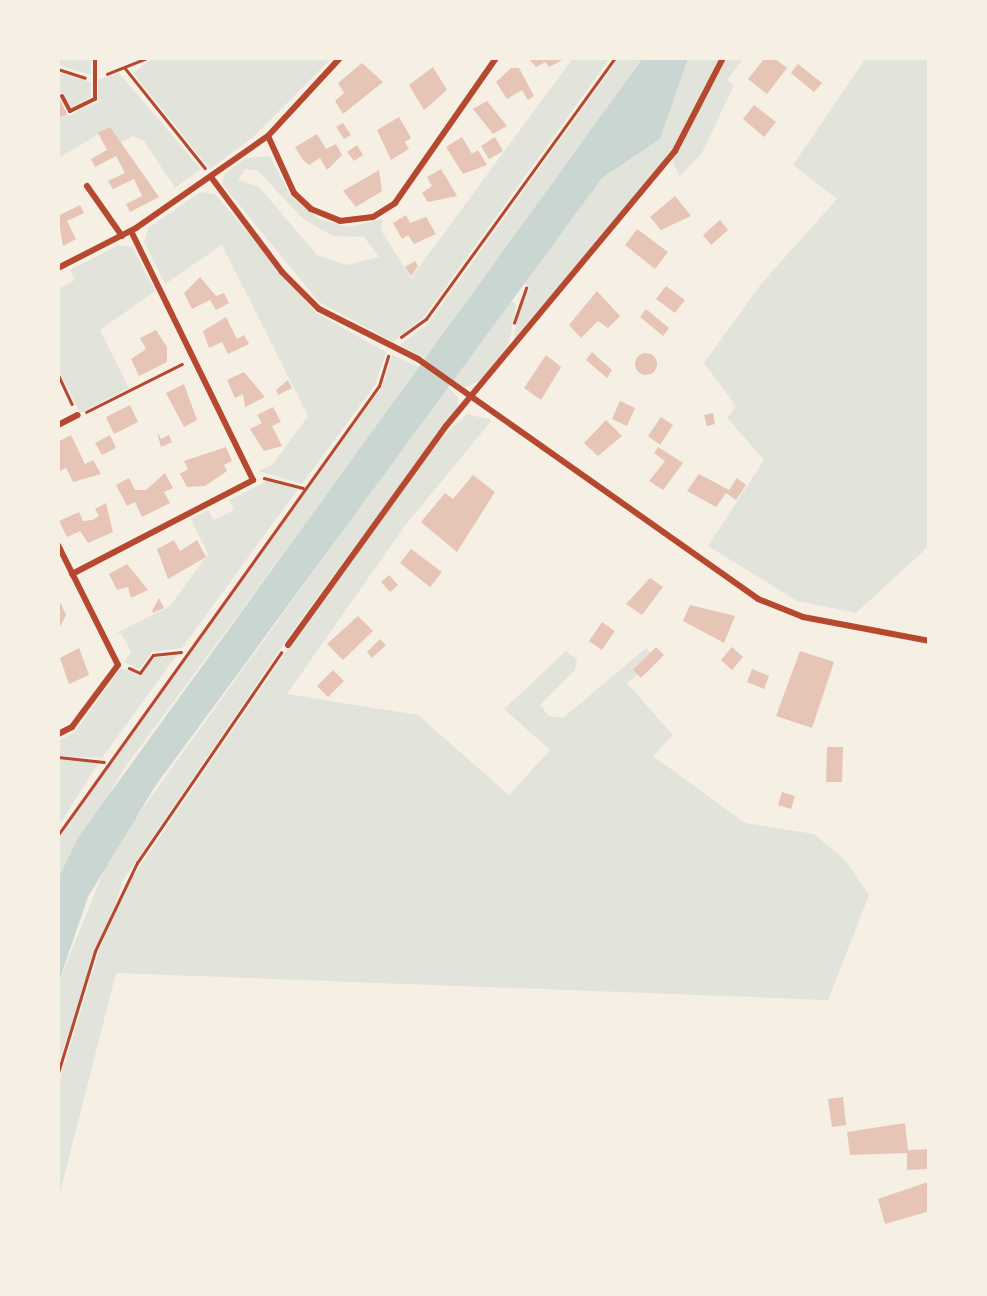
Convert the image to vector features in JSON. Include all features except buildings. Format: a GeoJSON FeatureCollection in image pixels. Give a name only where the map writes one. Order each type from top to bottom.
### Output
{"type":"FeatureCollection","features":[{"type":"Feature","properties":{"kind":"street"},"geometry":{"type":"LineString","coordinates":[[58,268],[131,231],[268,136],[340,58]]}},
{"type":"Feature","properties":{"kind":"street"},"geometry":{"type":"LineString","coordinates":[[268,136],[294,193],[311,209],[340,221],[373,217],[396,203],[496,58]]}},
{"type":"Feature","properties":{"kind":"street"},"geometry":{"type":"LineString","coordinates":[[288,644],[514,345],[674,152],[723,58]]}},
{"type":"Feature","properties":{"kind":"street"},"geometry":{"type":"LineString","coordinates":[[210,177],[306,297],[418,360],[758,599],[802,617],[930,642]]}},
{"type":"Feature","properties":{"kind":"street"},"geometry":{"type":"LineString","coordinates":[[87,186],[122,236]]}},
{"type":"Feature","properties":{"kind":"street"},"geometry":{"type":"LineString","coordinates":[[72,574],[253,480],[131,231]]}},
{"type":"Feature","properties":{"kind":"street"},"geometry":{"type":"LineString","coordinates":[[58,425],[78,415]]}},
{"type":"Feature","properties":{"kind":"street"},"geometry":{"type":"LineString","coordinates":[[58,546],[118,665],[72,727],[58,734]]}},
{"type":"Feature","properties":{"kind":"lane"},"geometry":{"type":"LineString","coordinates":[[62,96],[70,111],[95,99],[96,58]]}},
{"type":"Feature","properties":{"kind":"path"},"geometry":{"type":"LineString","coordinates":[[148,58],[125,68],[210,177]]}},
{"type":"Feature","properties":{"kind":"path"},"geometry":{"type":"LineString","coordinates":[[58,835],[104,762],[379,386],[404,332],[426,319],[615,58]]}},
{"type":"Feature","properties":{"kind":"path"},"geometry":{"type":"LineString","coordinates":[[514,345],[517,301],[526,288]]}},
{"type":"Feature","properties":{"kind":"path"},"geometry":{"type":"LineString","coordinates":[[58,374],[78,415],[195,358]]}},
{"type":"Feature","properties":{"kind":"path"},"geometry":{"type":"LineString","coordinates":[[253,480],[274,476],[303,488]]}},
{"type":"Feature","properties":{"kind":"path"},"geometry":{"type":"LineString","coordinates":[[58,1073],[95,951],[137,863],[288,644]]}},
{"type":"Feature","properties":{"kind":"path"},"geometry":{"type":"LineString","coordinates":[[118,665],[140,672],[153,655],[183,653]]}},
{"type":"Feature","properties":{"kind":"path"},"geometry":{"type":"LineString","coordinates":[[58,757],[104,762]]}},
{"type":"Feature","properties":{"kind":"shaded area"},"geometry":{"type":"Polygon","coordinates":[[[58,58],[91,58],[91,75],[58,65],[58,58]]]}},
{"type":"Feature","properties":{"kind":"shaded area"},"geometry":{"type":"Polygon","coordinates":[[[153,58],[332,58],[252,138],[210,169],[133,73],[153,58]]]}},
{"type":"Feature","properties":{"kind":"shaded area"},"geometry":{"type":"Polygon","coordinates":[[[573,58],[610,58],[424,317],[393,342],[319,302],[222,184],[225,173],[246,158],[270,156],[290,195],[319,219],[349,227],[382,219],[381,230],[411,278],[573,58]],[[245,169],[238,180],[259,187],[317,255],[347,265],[379,257],[364,237],[333,236],[303,219],[258,171],[245,169]]]}},
{"type":"Feature","properties":{"kind":"shaded area"},"geometry":{"type":"Polygon","coordinates":[[[619,58],[643,58],[428,360],[400,345],[429,323],[619,58]]]}},
{"type":"Feature","properties":{"kind":"shaded area"},"geometry":{"type":"Polygon","coordinates":[[[643,58],[688,58],[660,139],[602,178],[156,785],[88,897],[58,984],[58,879],[79,836],[643,58]]]}},
{"type":"Feature","properties":{"kind":"shaded area"},"geometry":{"type":"Polygon","coordinates":[[[719,58],[672,151],[514,339],[519,303],[530,288],[524,283],[602,178],[660,139],[686,59],[719,58]]]}},
{"type":"Feature","properties":{"kind":"shaded area"},"geometry":{"type":"Polygon","coordinates":[[[727,58],[744,58],[727,80],[734,85],[702,153],[680,176],[672,161],[727,58]]]}},
{"type":"Feature","properties":{"kind":"shaded area"},"geometry":{"type":"Polygon","coordinates":[[[866,58],[929,58],[930,545],[856,613],[797,601],[708,546],[764,460],[727,418],[736,406],[704,363],[761,284],[837,199],[793,165],[866,58]]]}},
{"type":"Feature","properties":{"kind":"shaded area"},"geometry":{"type":"Polygon","coordinates":[[[58,73],[91,82],[91,97],[71,107],[63,92],[58,95],[58,73]]]}},
{"type":"Feature","properties":{"kind":"shaded area"},"geometry":{"type":"Polygon","coordinates":[[[119,73],[201,169],[175,188],[144,141],[133,136],[119,143],[110,127],[59,158],[58,96],[68,116],[98,102],[98,80],[119,73]]]}},
{"type":"Feature","properties":{"kind":"shaded area"},"geometry":{"type":"Polygon","coordinates":[[[200,192],[215,194],[316,313],[386,352],[375,385],[302,484],[259,471],[273,464],[308,416],[222,245],[165,284],[144,242],[148,228],[200,192]]]}},
{"type":"Feature","properties":{"kind":"shaded area"},"geometry":{"type":"Polygon","coordinates":[[[118,245],[132,247],[155,291],[100,330],[129,388],[80,413],[58,369],[58,289],[75,280],[70,270],[118,245]]]}},
{"type":"Feature","properties":{"kind":"shaded area"},"geometry":{"type":"Polygon","coordinates":[[[511,301],[516,305],[509,344],[484,378],[465,388],[453,380],[511,301]]]}},
{"type":"Feature","properties":{"kind":"shaded area"},"geometry":{"type":"Polygon","coordinates":[[[392,355],[421,368],[123,770],[58,879],[58,842],[92,785],[382,387],[392,355]]]}},
{"type":"Feature","properties":{"kind":"shaded area"},"geometry":{"type":"Polygon","coordinates":[[[447,386],[458,397],[457,408],[299,622],[124,879],[58,1063],[58,984],[112,851],[447,386]]]}},
{"type":"Feature","properties":{"kind":"shaded area"},"geometry":{"type":"Polygon","coordinates":[[[467,414],[492,420],[404,527],[287,694],[418,715],[509,795],[550,750],[504,709],[566,651],[577,659],[575,670],[540,705],[549,716],[563,718],[646,648],[655,658],[627,683],[673,735],[653,756],[745,823],[814,834],[845,860],[869,895],[828,1000],[116,973],[58,1201],[58,1086],[99,951],[130,881],[301,630],[441,438],[467,414]]]}},
{"type":"Feature","properties":{"kind":"shaded area"},"geometry":{"type":"Polygon","coordinates":[[[271,479],[298,489],[182,648],[152,652],[139,669],[124,662],[131,652],[121,633],[111,636],[170,606],[208,554],[191,519],[208,510],[214,520],[234,510],[229,500],[271,479]]]}},
{"type":"Feature","properties":{"kind":"shaded area"},"geometry":{"type":"Polygon","coordinates":[[[177,655],[102,758],[58,756],[58,741],[75,732],[121,668],[140,676],[155,658],[177,655]]]}},
{"type":"Feature","properties":{"kind":"shaded area"},"geometry":{"type":"Polygon","coordinates":[[[58,760],[99,762],[58,827],[58,760]]]}}]}
